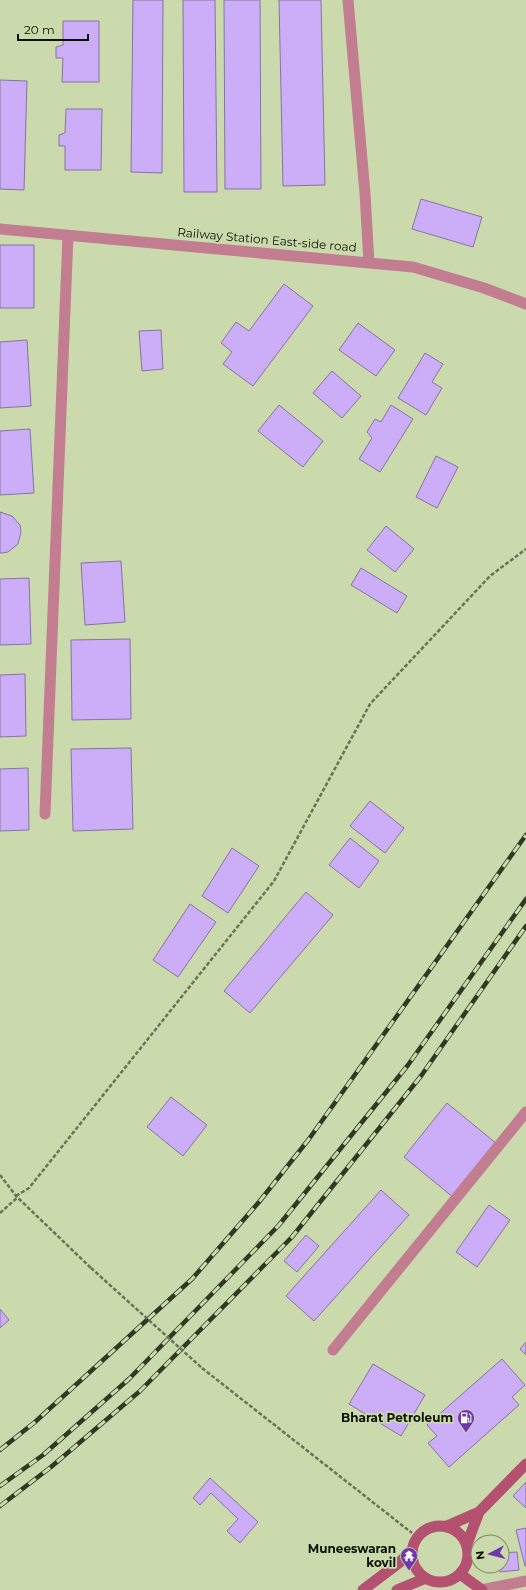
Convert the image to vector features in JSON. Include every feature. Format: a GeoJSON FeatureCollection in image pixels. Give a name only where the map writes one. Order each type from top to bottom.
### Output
{"type":"FeatureCollection","features":[{"type":"Feature","properties":{"kind":"main road"},"geometry":{"type":"LineString","coordinates":[[447,1526],[479,1512],[526,1464]]}},
{"type":"Feature","properties":{"kind":"main road"},"geometry":{"type":"LineString","coordinates":[[467,1544],[479,1512]]}},
{"type":"Feature","properties":{"kind":"main road"},"geometry":{"type":"LineString","coordinates":[[437,1525],[447,1526],[463,1536],[469,1553],[468,1562],[457,1577],[444,1582],[434,1582],[426,1578],[416,1568],[412,1560],[412,1550],[417,1537],[428,1528],[437,1525]]}},
{"type":"Feature","properties":{"kind":"main road"},"geometry":{"type":"LineString","coordinates":[[363,1590],[400,1562],[412,1550]]}},
{"type":"Feature","properties":{"kind":"main road"},"geometry":{"type":"LineString","coordinates":[[460,1574],[481,1590]]}},
{"type":"Feature","properties":{"kind":"main road"},"geometry":{"type":"LineString","coordinates":[[397,1590],[426,1578]]}},
{"type":"Feature","properties":{"kind":"street"},"geometry":{"type":"LineString","coordinates":[[348,0],[365,185],[369,263]]}},
{"type":"Feature","properties":{"kind":"street","name":"Railway Station East-side road"},"geometry":{"type":"LineString","coordinates":[[0,229],[413,267],[484,288],[526,304]]}},
{"type":"Feature","properties":{"kind":"street"},"geometry":{"type":"LineString","coordinates":[[45,814],[68,235]]}},
{"type":"Feature","properties":{"kind":"street"},"geometry":{"type":"LineString","coordinates":[[333,1350],[526,1112]]}},
{"type":"Feature","properties":{"kind":"street"},"geometry":{"type":"LineString","coordinates":[[481,1590],[526,1581]]}},
{"type":"Feature","properties":{"kind":"path"},"geometry":{"type":"LineString","coordinates":[[0,1213],[29,1188],[274,881],[370,704],[490,576],[526,549]]}},
{"type":"Feature","properties":{"kind":"path"},"geometry":{"type":"LineString","coordinates":[[0,1174],[16,1196],[91,1268],[202,1368],[417,1537]]}},
{"type":"Feature","properties":{"kind":"path"},"geometry":{"type":"LineString","coordinates":[[16,1196],[29,1188]]}},
{"type":"Feature","properties":{"kind":"building"},"geometry":{"type":"Polygon","coordinates":[[[133,0],[163,0],[162,173],[131,172],[133,0]]]}},
{"type":"Feature","properties":{"kind":"building"},"geometry":{"type":"Polygon","coordinates":[[[183,0],[215,0],[217,192],[184,192],[183,0]]]}},
{"type":"Feature","properties":{"kind":"building"},"geometry":{"type":"Polygon","coordinates":[[[224,0],[260,0],[261,189],[225,189],[224,0]]]}},
{"type":"Feature","properties":{"kind":"building"},"geometry":{"type":"Polygon","coordinates":[[[279,0],[321,0],[325,185],[283,186],[279,0]]]}},
{"type":"Feature","properties":{"kind":"building"},"geometry":{"type":"Polygon","coordinates":[[[63,21],[99,21],[99,82],[62,82],[63,58],[56,58],[56,47],[63,45],[63,21]]]}},
{"type":"Feature","properties":{"kind":"building"},"geometry":{"type":"Polygon","coordinates":[[[0,80],[27,81],[24,190],[0,189],[0,80]]]}},
{"type":"Feature","properties":{"kind":"building"},"geometry":{"type":"Polygon","coordinates":[[[66,109],[102,109],[101,170],[65,170],[65,146],[59,146],[59,135],[65,133],[66,109]]]}},
{"type":"Feature","properties":{"kind":"building"},"geometry":{"type":"Polygon","coordinates":[[[421,199],[482,217],[473,247],[412,229],[421,199]]]}},
{"type":"Feature","properties":{"kind":"building"},"geometry":{"type":"Polygon","coordinates":[[[0,245],[34,245],[34,308],[0,308],[0,245]]]}},
{"type":"Feature","properties":{"kind":"building"},"geometry":{"type":"Polygon","coordinates":[[[284,284],[313,306],[253,386],[223,364],[232,352],[221,343],[236,322],[249,331],[284,284]]]}},
{"type":"Feature","properties":{"kind":"building"},"geometry":{"type":"Polygon","coordinates":[[[358,323],[395,350],[376,376],[339,350],[358,323]]]}},
{"type":"Feature","properties":{"kind":"building"},"geometry":{"type":"Polygon","coordinates":[[[161,330],[163,369],[142,371],[139,331],[161,330]]]}},
{"type":"Feature","properties":{"kind":"building"},"geometry":{"type":"Polygon","coordinates":[[[27,340],[31,406],[0,408],[0,342],[27,340]]]}},
{"type":"Feature","properties":{"kind":"building"},"geometry":{"type":"Polygon","coordinates":[[[425,353],[443,364],[432,382],[442,388],[426,415],[398,398],[425,353]]]}},
{"type":"Feature","properties":{"kind":"building"},"geometry":{"type":"Polygon","coordinates":[[[332,371],[361,396],[342,418],[313,393],[332,371]]]}},
{"type":"Feature","properties":{"kind":"building"},"geometry":{"type":"Polygon","coordinates":[[[279,405],[323,441],[303,467],[258,431],[279,405]]]}},
{"type":"Feature","properties":{"kind":"building"},"geometry":{"type":"Polygon","coordinates":[[[391,405],[413,419],[380,472],[359,459],[372,438],[367,432],[375,419],[381,422],[391,405]]]}},
{"type":"Feature","properties":{"kind":"building"},"geometry":{"type":"Polygon","coordinates":[[[30,429],[34,493],[0,495],[0,431],[30,429]]]}},
{"type":"Feature","properties":{"kind":"building"},"geometry":{"type":"Polygon","coordinates":[[[436,456],[458,467],[437,508],[416,497],[436,456]]]}},
{"type":"Feature","properties":{"kind":"building"},"geometry":{"type":"Polygon","coordinates":[[[0,512],[12,516],[20,525],[21,532],[18,544],[8,552],[2,553],[0,553],[0,512]]]}},
{"type":"Feature","properties":{"kind":"building"},"geometry":{"type":"Polygon","coordinates":[[[386,526],[414,549],[395,572],[367,550],[386,526]]]}},
{"type":"Feature","properties":{"kind":"building"},"geometry":{"type":"Polygon","coordinates":[[[121,561],[125,622],[85,625],[81,563],[121,561]]]}},
{"type":"Feature","properties":{"kind":"building"},"geometry":{"type":"Polygon","coordinates":[[[361,568],[407,596],[397,613],[351,585],[361,568]]]}},
{"type":"Feature","properties":{"kind":"building"},"geometry":{"type":"Polygon","coordinates":[[[29,578],[31,644],[0,645],[0,579],[29,578]]]}},
{"type":"Feature","properties":{"kind":"building"},"geometry":{"type":"Polygon","coordinates":[[[130,639],[131,719],[72,720],[71,640],[130,639]]]}},
{"type":"Feature","properties":{"kind":"building"},"geometry":{"type":"Polygon","coordinates":[[[25,674],[26,736],[0,737],[0,675],[25,674]]]}},
{"type":"Feature","properties":{"kind":"building"},"geometry":{"type":"Polygon","coordinates":[[[131,748],[133,829],[73,831],[71,749],[131,748]]]}},
{"type":"Feature","properties":{"kind":"building"},"geometry":{"type":"Polygon","coordinates":[[[28,768],[29,830],[0,831],[0,769],[28,768]]]}},
{"type":"Feature","properties":{"kind":"building"},"geometry":{"type":"Polygon","coordinates":[[[370,801],[404,828],[385,853],[350,826],[370,801]]]}},
{"type":"Feature","properties":{"kind":"building"},"geometry":{"type":"Polygon","coordinates":[[[350,838],[379,861],[359,888],[329,865],[350,838]]]}},
{"type":"Feature","properties":{"kind":"building"},"geometry":{"type":"Polygon","coordinates":[[[232,848],[259,866],[228,913],[202,896],[232,848]]]}},
{"type":"Feature","properties":{"kind":"building"},"geometry":{"type":"Polygon","coordinates":[[[306,892],[333,915],[250,1013],[224,991],[306,892]]]}},
{"type":"Feature","properties":{"kind":"building"},"geometry":{"type":"Polygon","coordinates":[[[190,904],[216,922],[178,977],[153,960],[190,904]]]}},
{"type":"Feature","properties":{"kind":"building"},"geometry":{"type":"Polygon","coordinates":[[[171,1097],[207,1125],[183,1156],[147,1127],[171,1097]]]}},
{"type":"Feature","properties":{"kind":"building"},"geometry":{"type":"Polygon","coordinates":[[[447,1103],[497,1144],[454,1198],[404,1157],[447,1103]]]}},
{"type":"Feature","properties":{"kind":"building"},"geometry":{"type":"Polygon","coordinates":[[[381,1190],[409,1215],[314,1321],[286,1296],[381,1190]]]}},
{"type":"Feature","properties":{"kind":"building"},"geometry":{"type":"Polygon","coordinates":[[[489,1205],[510,1220],[477,1267],[456,1252],[489,1205]]]}},
{"type":"Feature","properties":{"kind":"building"},"geometry":{"type":"Polygon","coordinates":[[[306,1235],[319,1246],[297,1272],[284,1261],[306,1235]]]}},
{"type":"Feature","properties":{"kind":"building"},"geometry":{"type":"Polygon","coordinates":[[[0,1309],[9,1320],[0,1328],[0,1309]]]}},
{"type":"Feature","properties":{"kind":"building"},"geometry":{"type":"Polygon","coordinates":[[[526,1342],[526,1355],[520,1349],[526,1342]]]}},
{"type":"Feature","properties":{"kind":"building"},"geometry":{"type":"Polygon","coordinates":[[[502,1359],[525,1385],[512,1397],[519,1405],[449,1467],[428,1443],[437,1436],[427,1425],[502,1359]]]}},
{"type":"Feature","properties":{"kind":"building"},"geometry":{"type":"Polygon","coordinates":[[[373,1364],[425,1395],[401,1436],[349,1404],[373,1364]]]}},
{"type":"Feature","properties":{"kind":"building"},"geometry":{"type":"Polygon","coordinates":[[[210,1478],[258,1522],[240,1543],[227,1531],[238,1519],[211,1493],[200,1505],[193,1498],[210,1478]]]}},
{"type":"Feature","properties":{"kind":"building"},"geometry":{"type":"Polygon","coordinates":[[[526,1482],[526,1508],[513,1496],[526,1482]]]}},
{"type":"Feature","properties":{"kind":"building"},"geometry":{"type":"Polygon","coordinates":[[[526,1528],[526,1566],[525,1566],[516,1530],[526,1528]]]}},
{"type":"Feature","properties":{"kind":"building"},"geometry":{"type":"Polygon","coordinates":[[[510,1552],[517,1552],[519,1570],[510,1571],[510,1552]]]}},
{"type":"Feature","properties":{"kind":"railway"},"geometry":{"type":"LineString","coordinates":[[0,1450],[35,1422],[192,1279],[259,1202],[309,1139],[526,835]]}},
{"type":"Feature","properties":{"kind":"railway"},"geometry":{"type":"LineString","coordinates":[[0,1486],[43,1455],[129,1379],[279,1225],[408,1065],[526,899]]}},
{"type":"Feature","properties":{"kind":"railway"},"geometry":{"type":"LineString","coordinates":[[0,1506],[51,1467],[140,1391],[292,1237],[421,1076],[526,926]]}},
{"type":"Feature","properties":{"kind":"place","name":"Bharat Petroleum"},"geometry":{"type":"Point","coordinates":[466,1433]}},
{"type":"Feature","properties":{"kind":"place","name":"Muneeswaran kovil"},"geometry":{"type":"Point","coordinates":[409,1571]}}]}
